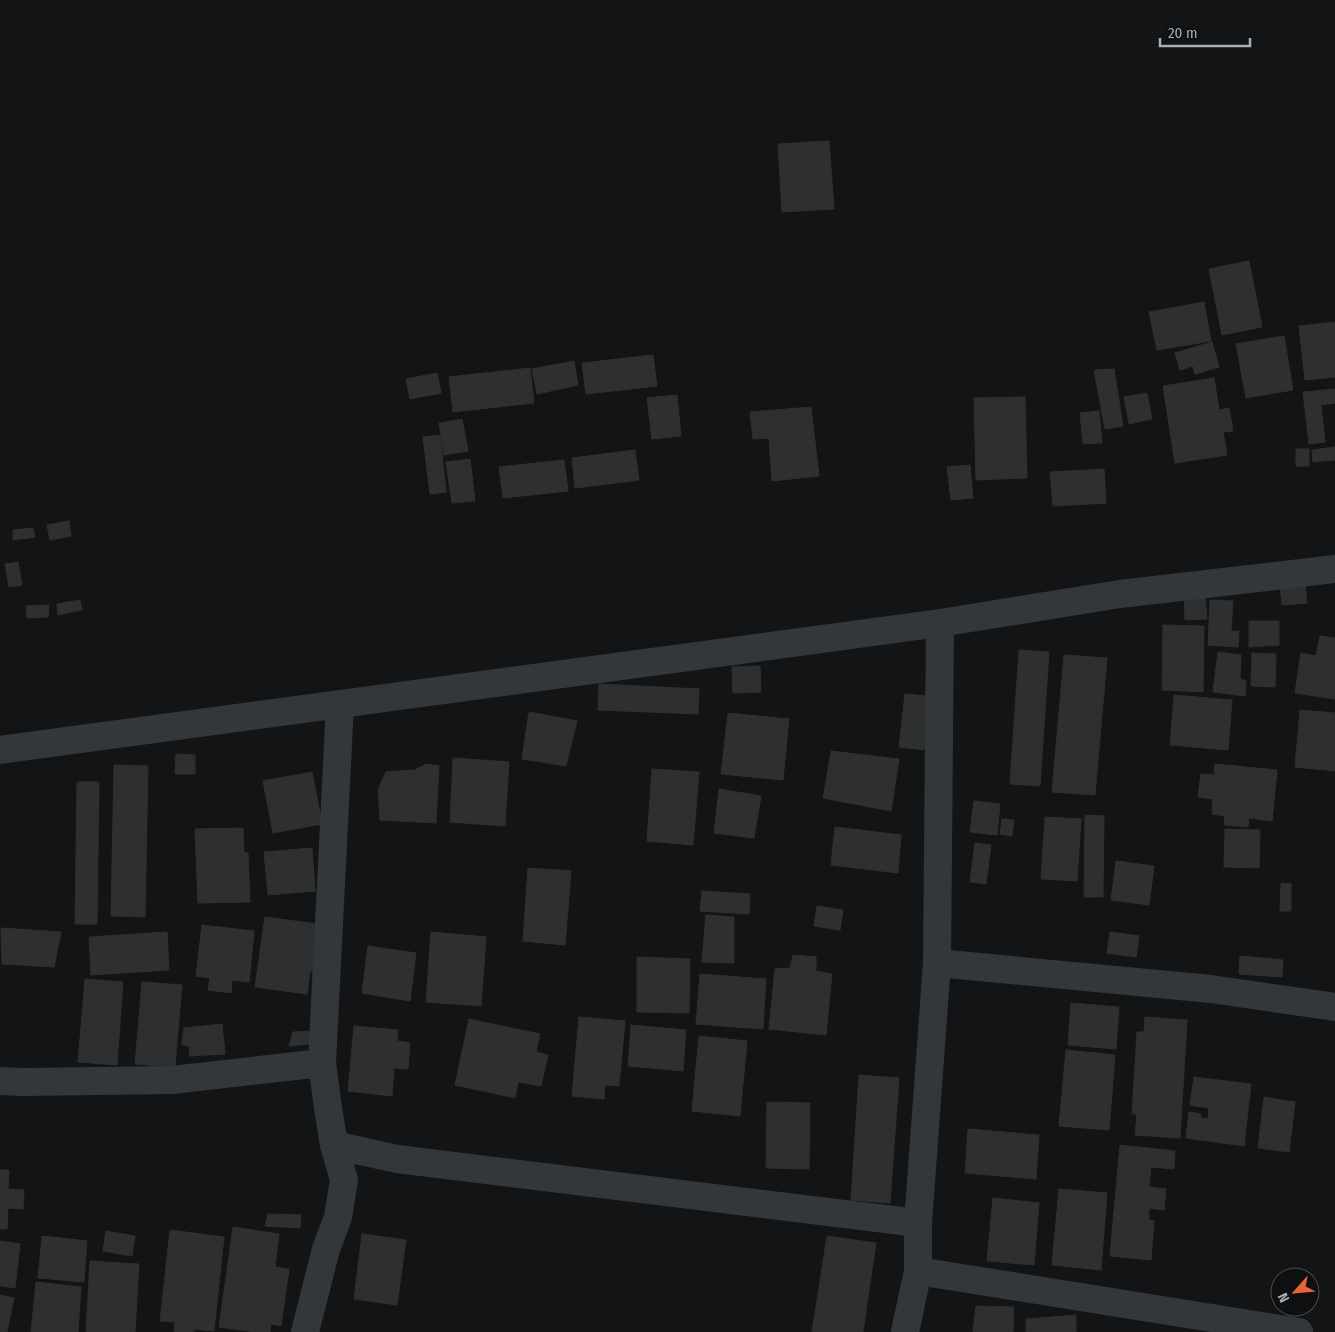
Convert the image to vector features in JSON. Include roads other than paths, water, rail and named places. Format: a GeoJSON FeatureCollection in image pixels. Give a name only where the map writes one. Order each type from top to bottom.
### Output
{"type":"FeatureCollection","features":[{"type":"Feature","properties":{"kind":"street"},"geometry":{"type":"LineString","coordinates":[[0,750],[940,623],[1120,594],[1335,569]]}},
{"type":"Feature","properties":{"kind":"street"},"geometry":{"type":"LineString","coordinates":[[905,1332],[918,1271],[918,1223],[937,963],[940,623]]}},
{"type":"Feature","properties":{"kind":"street"},"geometry":{"type":"LineString","coordinates":[[305,1332],[326,1249],[338,1216],[344,1180],[334,1145],[322,1063],[340,704]]}},
{"type":"Feature","properties":{"kind":"street"},"geometry":{"type":"LineString","coordinates":[[937,963],[1212,988],[1335,1007]]}},
{"type":"Feature","properties":{"kind":"street"},"geometry":{"type":"LineString","coordinates":[[0,1081],[172,1080],[322,1063]]}},
{"type":"Feature","properties":{"kind":"street"},"geometry":{"type":"LineString","coordinates":[[334,1145],[397,1159],[918,1223]]}},
{"type":"Feature","properties":{"kind":"street"},"geometry":{"type":"LineString","coordinates":[[918,1271],[1300,1332]]}}]}
